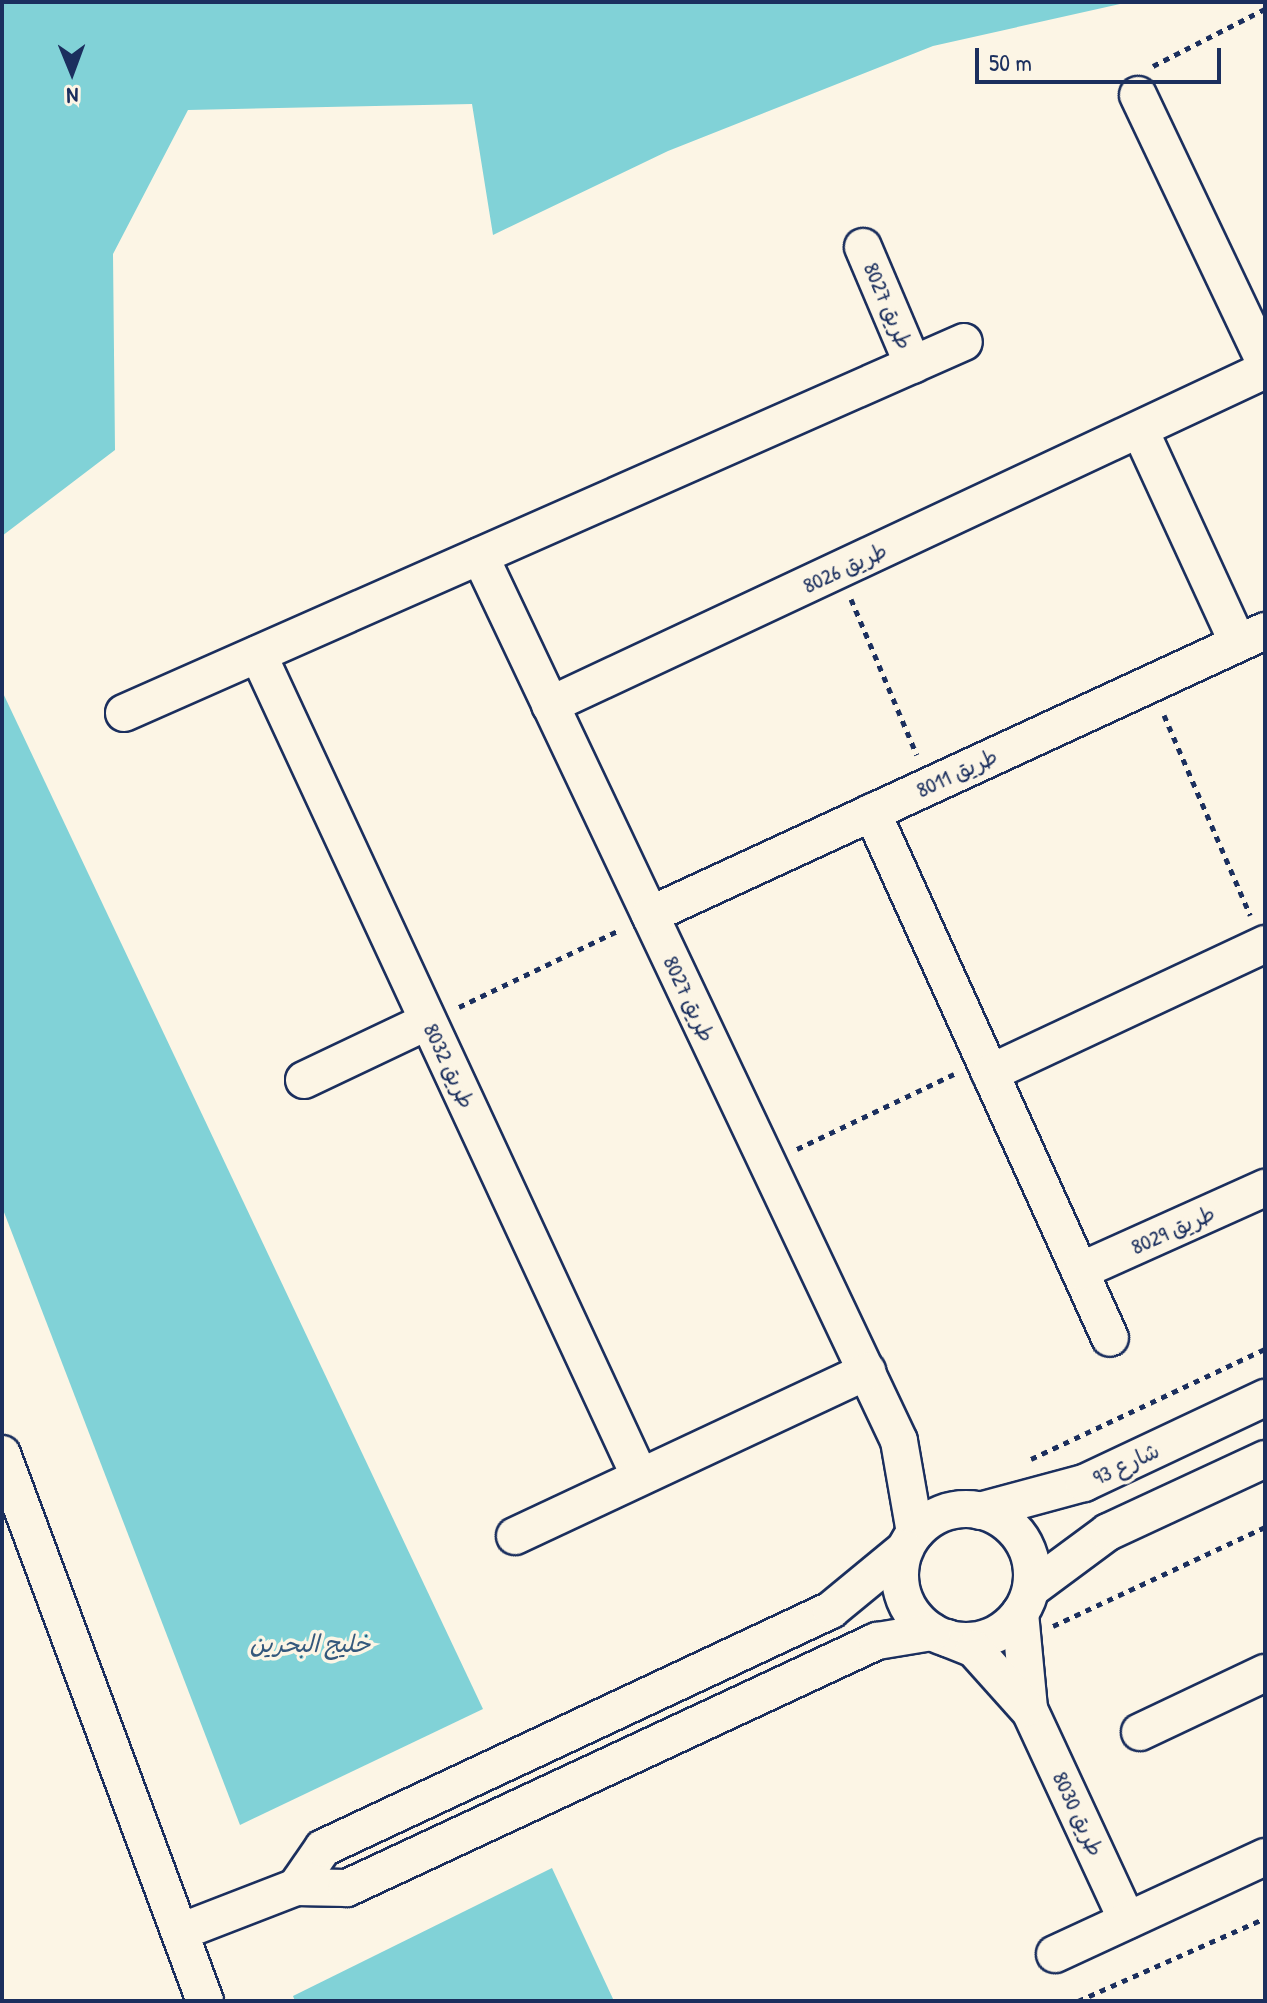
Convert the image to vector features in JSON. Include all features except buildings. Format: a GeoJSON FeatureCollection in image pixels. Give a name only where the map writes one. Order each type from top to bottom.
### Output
{"type":"FeatureCollection","features":[{"type":"Feature","properties":{"kind":"street"},"geometry":{"type":"LineString","coordinates":[[1138,95],[1265,363]]}},
{"type":"Feature","properties":{"kind":"street","name":"طريق 8027"},"geometry":{"type":"LineString","coordinates":[[863,247],[913,365]]}},
{"type":"Feature","properties":{"kind":"street","name":"طريق 8027"},"geometry":{"type":"LineString","coordinates":[[124,713],[964,342]]}},
{"type":"Feature","properties":{"kind":"street","name":"طريق 8026"},"geometry":{"type":"LineString","coordinates":[[550,705],[1265,370]]}},
{"type":"Feature","properties":{"kind":"street"},"geometry":{"type":"LineString","coordinates":[[1140,430],[1251,637]]}},
{"type":"Feature","properties":{"kind":"street","name":"طريق 8027"},"geometry":{"type":"LineString","coordinates":[[480,556],[899,1441],[910,1541]]}},
{"type":"Feature","properties":{"kind":"street","name":"طريق 8011"},"geometry":{"type":"LineString","coordinates":[[650,915],[1251,637]]}},
{"type":"Feature","properties":{"kind":"street","name":"طريق 8032"},"geometry":{"type":"LineString","coordinates":[[258,654],[640,1477]]}},
{"type":"Feature","properties":{"kind":"street"},"geometry":{"type":"LineString","coordinates":[[872,812],[1110,1338]]}},
{"type":"Feature","properties":{"kind":"street"},"geometry":{"type":"LineString","coordinates":[[987,1066],[1264,945]]}},
{"type":"Feature","properties":{"kind":"street"},"geometry":{"type":"LineString","coordinates":[[304,1080],[428,1021]]}},
{"type":"Feature","properties":{"kind":"street","name":"طريق 8029"},"geometry":{"type":"LineString","coordinates":[[1080,1271],[1265,1188]]}},
{"type":"Feature","properties":{"kind":"street"},"geometry":{"type":"LineString","coordinates":[[515,1536],[867,1371]]}},
{"type":"Feature","properties":{"kind":"street","name":"شارع 93"},"geometry":{"type":"LineString","coordinates":[[975,1510],[1084,1483],[1265,1398]]}},
{"type":"Feature","properties":{"kind":"street","name":"طريق 8027"},"geometry":{"type":"LineString","coordinates":[[899,1441],[975,1510]]}},
{"type":"Feature","properties":{"kind":"street"},"geometry":{"type":"LineString","coordinates":[[2,1454],[205,2001]]}},
{"type":"Feature","properties":{"kind":"street"},"geometry":{"type":"LineString","coordinates":[[180,1932],[296,1887],[347,1888],[877,1641],[939,1634],[987,1638],[1023,1615],[1108,1532],[1265,1459]]}},
{"type":"Feature","properties":{"kind":"street"},"geometry":{"type":"LineString","coordinates":[[296,1887],[323,1848],[831,1610],[939,1515],[975,1510],[1022,1539],[1023,1615]]}},
{"type":"Feature","properties":{"kind":"street"},"geometry":{"type":"LineString","coordinates":[[910,1541],[907,1604],[939,1634]]}},
{"type":"Feature","properties":{"kind":"street","name":"طريق 8030"},"geometry":{"type":"LineString","coordinates":[[1023,1615],[1029,1709]]}},
{"type":"Feature","properties":{"kind":"street","name":"طريق 8030"},"geometry":{"type":"LineString","coordinates":[[939,1634],[974,1649],[1029,1709],[1127,1920]]}},
{"type":"Feature","properties":{"kind":"street"},"geometry":{"type":"LineString","coordinates":[[1140,1732],[1265,1673]]}},
{"type":"Feature","properties":{"kind":"street"},"geometry":{"type":"LineString","coordinates":[[1055,1954],[1265,1857]]}},
{"type":"Feature","properties":{"kind":"path"},"geometry":{"type":"LineString","coordinates":[[1138,95],[1146,70],[1265,9]]}},
{"type":"Feature","properties":{"kind":"path"},"geometry":{"type":"LineString","coordinates":[[839,570],[930,786]]}},
{"type":"Feature","properties":{"kind":"path"},"geometry":{"type":"LineString","coordinates":[[1151,684],[1264,945]]}},
{"type":"Feature","properties":{"kind":"path"},"geometry":{"type":"LineString","coordinates":[[428,1021],[650,915]]}},
{"type":"Feature","properties":{"kind":"path"},"geometry":{"type":"LineString","coordinates":[[767,1163],[987,1066]]}},
{"type":"Feature","properties":{"kind":"path"},"geometry":{"type":"LineString","coordinates":[[1024,1462],[1265,1349]]}},
{"type":"Feature","properties":{"kind":"path"},"geometry":{"type":"LineString","coordinates":[[1023,1615],[1265,1527]]}},
{"type":"Feature","properties":{"kind":"path"},"geometry":{"type":"LineString","coordinates":[[1078,2001],[1265,1918]]}},
{"type":"Feature","properties":{"kind":"water"},"geometry":{"type":"Polygon","coordinates":[[[2,2],[1129,2],[933,46],[668,151],[493,235],[472,104],[188,110],[113,254],[115,450],[2,536],[2,2]]]}},
{"type":"Feature","properties":{"kind":"water","name":"خليج البحرين"},"geometry":{"type":"Polygon","coordinates":[[[2,691],[483,1709],[240,1825],[2,1207],[2,691]]]}},
{"type":"Feature","properties":{"kind":"water"},"geometry":{"type":"Polygon","coordinates":[[[552,1868],[614,2001],[295,2001],[293,1996],[552,1868]]]}}]}
